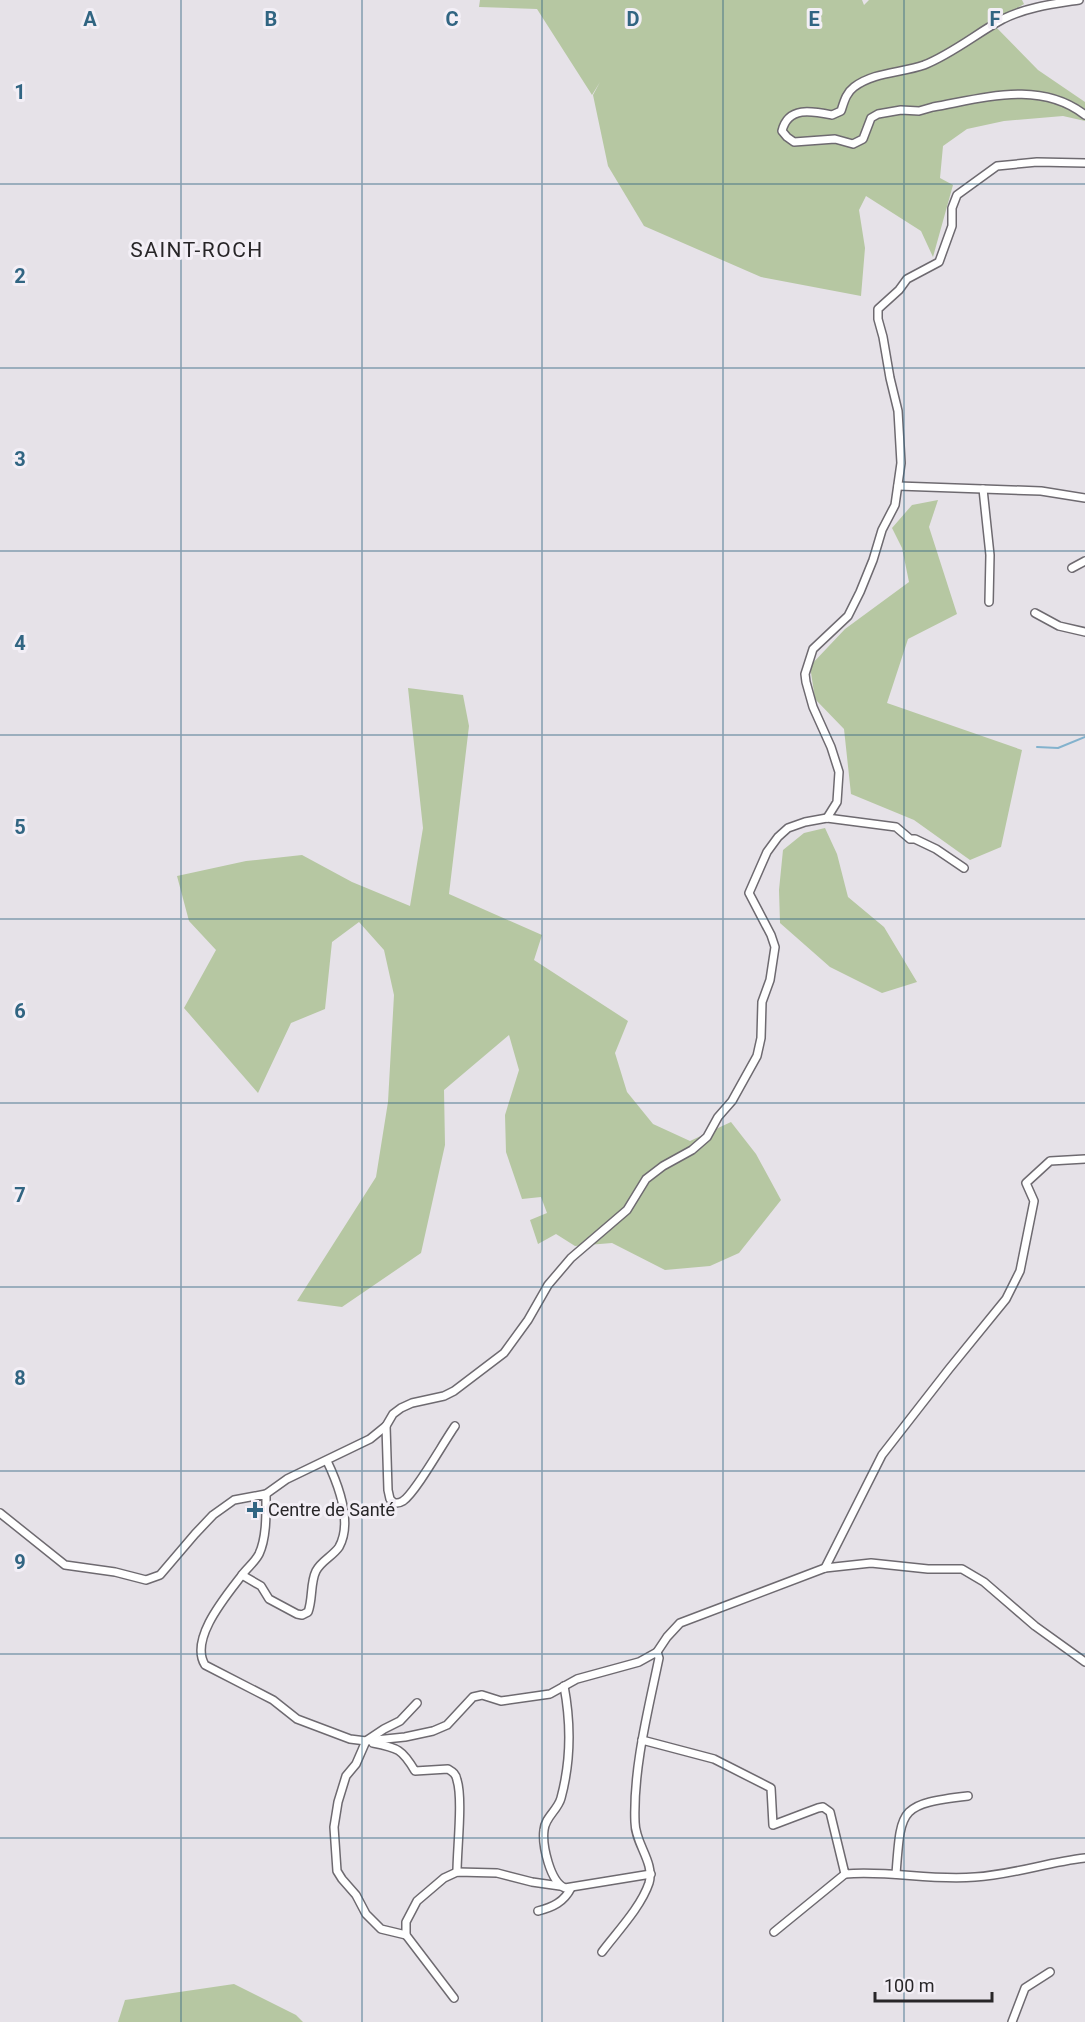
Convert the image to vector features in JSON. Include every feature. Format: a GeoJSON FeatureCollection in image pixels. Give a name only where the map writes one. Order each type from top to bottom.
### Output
{"type":"FeatureCollection","features":[{"type":"Feature","properties":{"kind":"street"},"geometry":{"type":"LineString","coordinates":[[1079,0],[1031,8],[1005,18],[940,57],[922,65],[882,74],[854,87],[845,98],[841,111],[832,115],[816,112],[797,113],[784,122],[782,131],[794,142],[835,140],[853,144],[863,139],[871,118],[890,111],[919,111],[1021,93],[1038,94],[1056,99],[1085,115]]}},
{"type":"Feature","properties":{"kind":"street"},"geometry":{"type":"LineString","coordinates":[[827,818],[837,802],[839,772],[831,747],[813,707],[805,674],[813,649],[848,616],[860,592],[882,530],[895,505],[901,463],[898,411],[878,320],[878,309],[907,279],[939,262],[952,226],[952,208],[957,195],[982,176],[997,166],[1037,162],[1085,163]]}},
{"type":"Feature","properties":{"kind":"street"},"geometry":{"type":"LineString","coordinates":[[898,486],[1041,491],[1085,498]]}},
{"type":"Feature","properties":{"kind":"street"},"geometry":{"type":"LineString","coordinates":[[983,489],[990,555],[989,602]]}},
{"type":"Feature","properties":{"kind":"street"},"geometry":{"type":"LineString","coordinates":[[1072,568],[1085,561]]}},
{"type":"Feature","properties":{"kind":"street"},"geometry":{"type":"LineString","coordinates":[[1035,613],[1059,626],[1085,632]]}},
{"type":"Feature","properties":{"kind":"street"},"geometry":{"type":"LineString","coordinates":[[0,1513],[64,1565],[115,1572],[146,1580],[160,1575],[213,1515],[234,1500],[266,1494],[287,1479],[370,1439],[386,1426],[393,1414],[401,1408],[412,1403],[444,1396],[504,1353],[528,1320],[549,1285],[571,1258],[627,1209],[646,1179],[663,1166],[692,1150],[707,1137],[718,1117],[732,1101],[757,1056],[761,1038],[762,1002],[770,980],[775,947],[749,893],[767,852],[778,837],[788,828],[827,818],[896,827],[910,838],[915,838],[936,849],[964,868]]}},
{"type":"Feature","properties":{"kind":"street"},"geometry":{"type":"LineString","coordinates":[[825,1568],[882,1455],[1006,1299],[1020,1271],[1034,1201],[1026,1183],[1050,1161],[1085,1160]]}},
{"type":"Feature","properties":{"kind":"street"},"geometry":{"type":"LineString","coordinates":[[386,1426],[388,1490],[390,1499],[394,1503],[405,1500],[455,1426]]}},
{"type":"Feature","properties":{"kind":"street"},"geometry":{"type":"LineString","coordinates":[[242,1575],[261,1586],[269,1599],[297,1614],[308,1612],[318,1567],[338,1547],[342,1538],[342,1502],[337,1483],[327,1461]]}},
{"type":"Feature","properties":{"kind":"street"},"geometry":{"type":"LineString","coordinates":[[266,1494],[264,1536],[259,1555],[242,1575],[204,1631],[200,1658],[205,1665],[273,1700],[297,1719],[350,1739],[391,1747],[409,1759],[415,1772],[448,1769],[454,1773],[458,1780],[459,1795],[457,1872]]}},
{"type":"Feature","properties":{"kind":"street"},"geometry":{"type":"LineString","coordinates":[[366,1742],[434,1731],[447,1725],[473,1697],[482,1695],[501,1701],[550,1694],[577,1679],[639,1662],[657,1652],[680,1623],[825,1568],[871,1563],[928,1569],[962,1569],[984,1582],[1035,1626],[1085,1662]]}},
{"type":"Feature","properties":{"kind":"street"},"geometry":{"type":"LineString","coordinates":[[602,1952],[630,1916],[648,1885],[651,1874],[636,1836],[634,1822],[642,1740],[658,1658],[657,1652]]}},
{"type":"Feature","properties":{"kind":"street"},"geometry":{"type":"LineString","coordinates":[[560,1886],[550,1868],[543,1832],[545,1823],[555,1812],[561,1800],[566,1775],[569,1730],[564,1686]]}},
{"type":"Feature","properties":{"kind":"street"},"geometry":{"type":"LineString","coordinates":[[406,1935],[381,1929],[366,1914],[356,1895],[337,1871],[334,1827],[338,1802],[346,1776],[356,1764],[366,1742],[400,1721],[417,1703]]}},
{"type":"Feature","properties":{"kind":"street"},"geometry":{"type":"LineString","coordinates":[[642,1740],[714,1759],[771,1788],[773,1825],[818,1808],[827,1809],[831,1812],[845,1874]]}},
{"type":"Feature","properties":{"kind":"street"},"geometry":{"type":"LineString","coordinates":[[896,1874],[899,1833],[908,1811],[930,1800],[968,1796]]}},
{"type":"Feature","properties":{"kind":"street"},"geometry":{"type":"LineString","coordinates":[[774,1932],[845,1874],[866,1872],[914,1877],[975,1877],[1085,1858]]}},
{"type":"Feature","properties":{"kind":"street"},"geometry":{"type":"LineString","coordinates":[[454,1998],[406,1935],[406,1922],[417,1901],[444,1878],[457,1872],[496,1873],[572,1888],[651,1874]]}},
{"type":"Feature","properties":{"kind":"street"},"geometry":{"type":"LineString","coordinates":[[538,1911],[557,1904],[567,1896],[572,1888]]}},
{"type":"Feature","properties":{"kind":"street"},"geometry":{"type":"LineString","coordinates":[[1012,2022],[1025,1988],[1050,1972]]}},
{"type":"Feature","properties":{"kind":"green space"},"geometry":{"type":"Polygon","coordinates":[[[480,0],[862,0],[864,5],[869,0],[1022,0],[1024,4],[992,23],[1038,70],[1085,102],[1085,121],[1063,116],[1004,121],[967,129],[943,146],[940,178],[953,185],[933,257],[921,231],[866,196],[859,210],[865,248],[861,296],[761,277],[644,226],[608,166],[593,95],[600,82],[592,95],[537,9],[479,7],[480,0]]]}},
{"type":"Feature","properties":{"kind":"green space"},"geometry":{"type":"Polygon","coordinates":[[[938,500],[929,527],[957,614],[908,639],[887,703],[1022,750],[1001,847],[970,860],[914,820],[851,794],[844,729],[815,699],[810,666],[845,629],[909,582],[902,548],[892,528],[912,505],[938,500]]]}},
{"type":"Feature","properties":{"kind":"green space"},"geometry":{"type":"Polygon","coordinates":[[[408,688],[463,695],[469,726],[449,894],[542,935],[534,960],[628,1021],[615,1053],[627,1092],[653,1124],[690,1141],[731,1122],[756,1154],[781,1200],[739,1253],[710,1266],[665,1270],[612,1243],[575,1246],[556,1234],[538,1244],[530,1220],[547,1213],[541,1197],[522,1199],[506,1152],[505,1115],[519,1070],[509,1035],[444,1090],[445,1145],[421,1253],[342,1307],[297,1301],[376,1177],[388,1102],[394,995],[384,950],[359,922],[332,942],[325,1009],[291,1023],[258,1093],[184,1008],[216,950],[189,921],[177,876],[246,861],[302,855],[352,882],[410,906],[423,828],[408,688]]]}},
{"type":"Feature","properties":{"kind":"green space"},"geometry":{"type":"Polygon","coordinates":[[[825,828],[837,854],[848,897],[884,927],[917,982],[882,993],[830,967],[780,923],[779,890],[783,850],[804,833],[825,828]]]}},
{"type":"Feature","properties":{"kind":"green space"},"geometry":{"type":"Polygon","coordinates":[[[234,1984],[296,2015],[303,2022],[118,2022],[125,2000],[234,1984]]]}},
{"type":"Feature","properties":{"kind":"waterway"},"geometry":{"type":"LineString","coordinates":[[1037,747],[1058,748],[1085,737]]}},
{"type":"Feature","properties":{"kind":"place","name":"Centre de Santé"},"geometry":{"type":"Point","coordinates":[255,1510]}},
{"type":"Feature","properties":{"kind":"district","name":"SAINT-ROCH"},"geometry":{"type":"Point","coordinates":[197,250]}}]}
